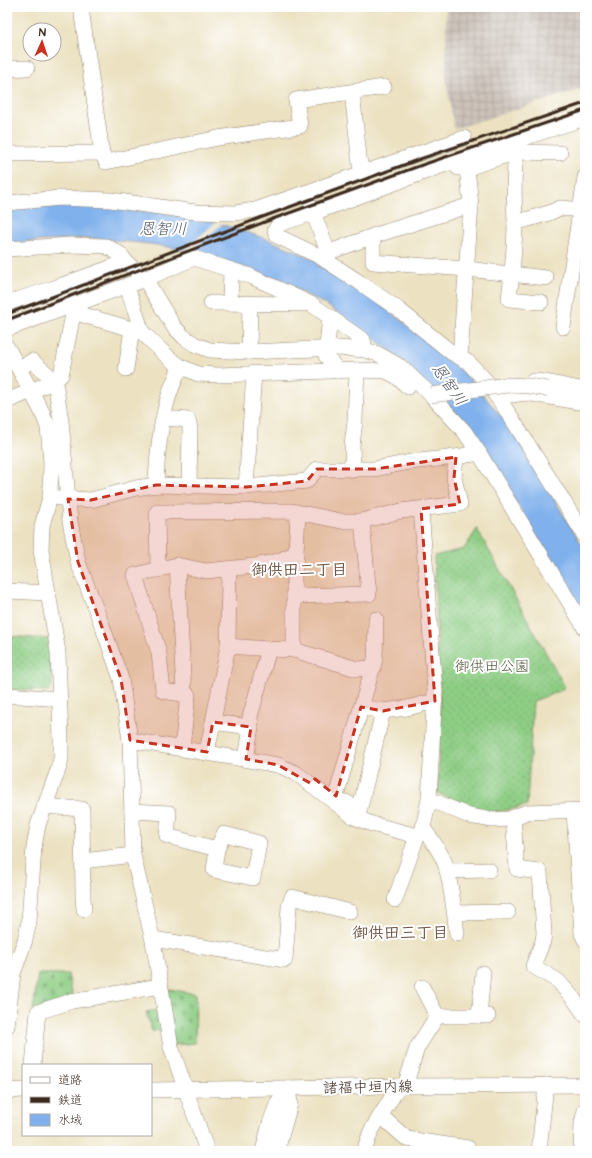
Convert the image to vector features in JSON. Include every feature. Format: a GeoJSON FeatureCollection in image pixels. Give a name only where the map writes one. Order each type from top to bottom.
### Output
{"type":"FeatureCollection","features":[{"type":"Feature","properties":{"kind":"street"},"geometry":{"type":"LineString","coordinates":[[82,7],[102,153],[106,162],[218,138],[300,126],[296,100],[384,87]]}},
{"type":"Feature","properties":{"kind":"street"},"geometry":{"type":"LineString","coordinates":[[7,69],[27,68]]}},
{"type":"Feature","properties":{"kind":"street"},"geometry":{"type":"LineString","coordinates":[[352,92],[360,165],[367,172]]}},
{"type":"Feature","properties":{"kind":"street"},"geometry":{"type":"LineString","coordinates":[[585,118],[517,146],[467,162],[444,165],[313,213],[278,224],[275,230],[277,236],[323,254],[359,282],[398,309],[452,353],[460,356],[468,362],[486,381],[497,397],[585,536]]}},
{"type":"Feature","properties":{"kind":"street"},"geometry":{"type":"LineString","coordinates":[[7,203],[60,198],[111,200],[195,212],[235,213],[255,210],[464,138]]}},
{"type":"Feature","properties":{"kind":"street"},"geometry":{"type":"LineString","coordinates":[[517,146],[560,153]]}},
{"type":"Feature","properties":{"kind":"street"},"geometry":{"type":"LineString","coordinates":[[517,146],[513,198],[514,223],[512,274],[509,299],[541,302]]}},
{"type":"Feature","properties":{"kind":"street"},"geometry":{"type":"LineString","coordinates":[[7,154],[102,153]]}},
{"type":"Feature","properties":{"kind":"street"},"geometry":{"type":"LineString","coordinates":[[460,356],[471,205],[467,162]]}},
{"type":"Feature","properties":{"kind":"street"},"geometry":{"type":"LineString","coordinates":[[563,327],[579,267],[585,177]]}},
{"type":"Feature","properties":{"kind":"street"},"geometry":{"type":"LineString","coordinates":[[306,193],[313,213],[323,254]]}},
{"type":"Feature","properties":{"kind":"street"},"geometry":{"type":"LineString","coordinates":[[323,254],[373,236],[471,205]]}},
{"type":"Feature","properties":{"kind":"street"},"geometry":{"type":"LineString","coordinates":[[514,223],[549,213],[560,208],[583,210]]}},
{"type":"Feature","properties":{"kind":"street"},"geometry":{"type":"LineString","coordinates":[[373,236],[373,262],[546,278]]}},
{"type":"Feature","properties":{"kind":"street"},"geometry":{"type":"LineString","coordinates":[[7,249],[71,245],[106,246],[120,254],[126,262],[145,279],[174,326],[184,337],[194,344],[210,350],[249,352],[326,349],[365,350],[378,354],[400,366],[431,395],[464,431],[469,455],[454,478],[460,504],[401,511],[362,520],[341,522],[298,513],[269,510],[157,512],[158,570]]}},
{"type":"Feature","properties":{"kind":"street"},"geometry":{"type":"LineString","coordinates":[[7,329],[74,308],[194,258],[250,276],[311,304],[363,340],[365,350]]}},
{"type":"Feature","properties":{"kind":"street"},"geometry":{"type":"LineString","coordinates":[[7,303],[126,262]]}},
{"type":"Feature","properties":{"kind":"street"},"geometry":{"type":"LineString","coordinates":[[230,303],[231,270]]}},
{"type":"Feature","properties":{"kind":"street"},"geometry":{"type":"LineString","coordinates":[[126,369],[137,331],[127,286]]}},
{"type":"Feature","properties":{"kind":"street"},"geometry":{"type":"LineString","coordinates":[[211,303],[311,304]]}},
{"type":"Feature","properties":{"kind":"street"},"geometry":{"type":"LineString","coordinates":[[249,352],[250,304]]}},
{"type":"Feature","properties":{"kind":"street"},"geometry":{"type":"LineString","coordinates":[[74,308],[137,331],[170,359],[180,366],[198,374],[218,375],[357,370],[386,371],[396,376],[423,400],[454,434],[585,628]]}},
{"type":"Feature","properties":{"kind":"street"},"geometry":{"type":"LineString","coordinates":[[7,401],[55,381],[61,375],[74,308]]}},
{"type":"Feature","properties":{"kind":"street"},"geometry":{"type":"LineString","coordinates":[[330,317],[326,356],[338,371]]}},
{"type":"Feature","properties":{"kind":"street"},"geometry":{"type":"LineString","coordinates":[[7,347],[42,412],[48,427],[51,462],[50,497],[42,526],[41,550],[58,652],[61,740],[58,770],[38,825],[34,847],[29,922],[14,951],[7,1026]]}},
{"type":"Feature","properties":{"kind":"street"},"geometry":{"type":"LineString","coordinates":[[19,368],[32,361],[55,381],[61,421],[70,521],[78,562],[121,680],[130,740],[133,855],[153,939],[171,1047],[207,1151]]}},
{"type":"Feature","properties":{"kind":"street"},"geometry":{"type":"LineString","coordinates":[[156,485],[157,459],[164,418],[170,393],[180,366]]}},
{"type":"Feature","properties":{"kind":"street"},"geometry":{"type":"LineString","coordinates":[[353,470],[352,446],[355,420],[357,370]]}},
{"type":"Feature","properties":{"kind":"street"},"geometry":{"type":"LineString","coordinates":[[246,487],[254,373]]}},
{"type":"Feature","properties":{"kind":"street"},"geometry":{"type":"LineString","coordinates":[[486,381],[517,380],[546,382],[585,390]]}},
{"type":"Feature","properties":{"kind":"street"},"geometry":{"type":"LineString","coordinates":[[431,395],[508,385],[529,386],[585,397]]}},
{"type":"Feature","properties":{"kind":"street"},"geometry":{"type":"LineString","coordinates":[[497,397],[526,393],[585,403]]}},
{"type":"Feature","properties":{"kind":"street"},"geometry":{"type":"LineString","coordinates":[[164,418],[188,420],[190,428],[190,487]]}},
{"type":"Feature","properties":{"kind":"street"},"geometry":{"type":"LineString","coordinates":[[50,497],[91,500],[136,488],[156,485],[190,487],[246,487],[307,480],[317,470],[375,469],[410,462],[469,455]]}},
{"type":"Feature","properties":{"kind":"street"},"geometry":{"type":"LineString","coordinates":[[395,900],[420,832],[429,799],[435,691],[421,509]]}},
{"type":"Feature","properties":{"kind":"street"},"geometry":{"type":"LineString","coordinates":[[294,650],[294,596],[298,513]]}},
{"type":"Feature","properties":{"kind":"street"},"geometry":{"type":"LineString","coordinates":[[294,596],[369,594],[362,520]]}},
{"type":"Feature","properties":{"kind":"street"},"geometry":{"type":"LineString","coordinates":[[182,748],[188,695],[184,693],[163,691],[159,653],[136,575],[177,565],[206,571],[254,566],[278,561],[296,552]]}},
{"type":"Feature","properties":{"kind":"street"},"geometry":{"type":"LineString","coordinates":[[177,565],[184,693]]}},
{"type":"Feature","properties":{"kind":"street"},"geometry":{"type":"LineString","coordinates":[[206,752],[228,646],[229,569]]}},
{"type":"Feature","properties":{"kind":"street"},"geometry":{"type":"LineString","coordinates":[[7,591],[48,593]]}},
{"type":"Feature","properties":{"kind":"street"},"geometry":{"type":"LineString","coordinates":[[336,796],[376,659],[376,619]]}},
{"type":"Feature","properties":{"kind":"street"},"geometry":{"type":"LineString","coordinates":[[228,646],[294,650],[358,669],[373,668]]}},
{"type":"Feature","properties":{"kind":"street"},"geometry":{"type":"LineString","coordinates":[[246,760],[251,727],[250,717],[269,649]]}},
{"type":"Feature","properties":{"kind":"street"},"geometry":{"type":"LineString","coordinates":[[7,696],[60,699]]}},
{"type":"Feature","properties":{"kind":"street"},"geometry":{"type":"LineString","coordinates":[[361,707],[383,711],[407,708],[435,701]]}},
{"type":"Feature","properties":{"kind":"street"},"geometry":{"type":"LineString","coordinates":[[310,783],[315,779],[359,812],[383,711]]}},
{"type":"Feature","properties":{"kind":"street"},"geometry":{"type":"LineString","coordinates":[[213,722],[251,727]]}},
{"type":"Feature","properties":{"kind":"street"},"geometry":{"type":"LineString","coordinates":[[130,740],[278,765],[296,773],[354,817],[372,824],[420,832],[435,844],[447,870],[455,913],[457,934]]}},
{"type":"Feature","properties":{"kind":"street"},"geometry":{"type":"LineString","coordinates":[[429,799],[470,816],[493,820],[514,818],[527,812],[579,810],[582,934],[585,940]]}},
{"type":"Feature","properties":{"kind":"street"},"geometry":{"type":"LineString","coordinates":[[44,806],[82,809],[82,898],[84,909]]}},
{"type":"Feature","properties":{"kind":"street"},"geometry":{"type":"LineString","coordinates":[[132,811],[169,813],[167,836],[217,849]]}},
{"type":"Feature","properties":{"kind":"street"},"geometry":{"type":"LineString","coordinates":[[514,818],[516,869],[540,872],[544,933],[543,941],[533,966],[558,982],[573,998],[585,1015]]}},
{"type":"Feature","properties":{"kind":"street"},"geometry":{"type":"LineString","coordinates":[[83,861],[133,855]]}},
{"type":"Feature","properties":{"kind":"street"},"geometry":{"type":"LineString","coordinates":[[447,870],[488,870]]}},
{"type":"Feature","properties":{"kind":"street"},"geometry":{"type":"LineString","coordinates":[[153,939],[285,960],[289,907],[292,897],[350,912]]}},
{"type":"Feature","properties":{"kind":"street"},"geometry":{"type":"LineString","coordinates":[[455,913],[508,912]]}},
{"type":"Feature","properties":{"kind":"street"},"geometry":{"type":"LineString","coordinates":[[437,1016],[484,1016],[483,973]]}},
{"type":"Feature","properties":{"kind":"street"},"geometry":{"type":"LineString","coordinates":[[33,1064],[38,1012],[72,1002],[160,986]]}},
{"type":"Feature","properties":{"kind":"street"},"geometry":{"type":"LineString","coordinates":[[422,987],[437,1016]]}},
{"type":"Feature","properties":{"kind":"street"},"geometry":{"type":"LineString","coordinates":[[364,1151],[371,1131],[402,1086],[417,1048],[437,1016]]}},
{"type":"Feature","properties":{"kind":"street"},"geometry":{"type":"LineString","coordinates":[[539,1151],[546,1085]]}},
{"type":"Feature","properties":{"kind":"street","name":"諸福中垣内線"},"geometry":{"type":"LineString","coordinates":[[152,1090],[585,1085]]}},
{"type":"Feature","properties":{"kind":"street"},"geometry":{"type":"LineString","coordinates":[[263,1151],[270,1123],[278,1102],[288,1088]]}},
{"type":"Feature","properties":{"kind":"street"},"geometry":{"type":"LineString","coordinates":[[277,1151],[290,1104],[288,1088]]}},
{"type":"Feature","properties":{"kind":"street"},"geometry":{"type":"LineString","coordinates":[[7,1091],[22,1090]]}},
{"type":"Feature","properties":{"kind":"street"},"geometry":{"type":"LineString","coordinates":[[582,1145],[582,1123],[585,1110]]}},
{"type":"Feature","properties":{"kind":"street"},"geometry":{"type":"LineString","coordinates":[[381,1116],[407,1139],[468,1148]]}},
{"type":"Feature","properties":{"kind":"highlighted area"},"geometry":{"type":"Polygon","coordinates":[[[456,457],[454,478],[460,504],[421,509],[435,701],[383,711],[361,707],[336,796],[315,779],[310,783],[278,765],[246,759],[251,727],[213,722],[207,752],[130,740],[121,679],[78,562],[68,499],[91,500],[156,485],[246,487],[307,481],[317,469],[375,469],[456,457]]]}},
{"type":"Feature","properties":{"kind":"shaded area"},"geometry":{"type":"Polygon","coordinates":[[[446,7],[585,7],[585,88],[454,129],[446,80],[446,7]]]}},
{"type":"Feature","properties":{"kind":"green space","name":"御供田公園"},"geometry":{"type":"Polygon","coordinates":[[[477,529],[565,687],[558,692],[533,701],[527,805],[501,811],[471,808],[438,793],[440,701],[434,556],[464,549],[477,529]]]}},
{"type":"Feature","properties":{"kind":"green space"},"geometry":{"type":"Polygon","coordinates":[[[7,636],[50,639],[52,686],[49,691],[7,689],[7,636]]]}},
{"type":"Feature","properties":{"kind":"green space"},"geometry":{"type":"Polygon","coordinates":[[[38,974],[68,974],[73,998],[33,1010],[38,974]]]}},
{"type":"Feature","properties":{"kind":"green space"},"geometry":{"type":"Polygon","coordinates":[[[164,988],[196,994],[195,1043],[174,1045],[171,1029],[152,1031],[146,1012],[167,1008],[164,988]]]}},
{"type":"Feature","properties":{"kind":"water","name":"恩智川"},"geometry":{"type":"Polygon","coordinates":[[[82,204],[189,216],[211,221],[264,238],[300,253],[330,268],[441,349],[471,380],[509,426],[585,550],[585,618],[495,467],[407,364],[328,306],[287,284],[255,271],[202,253],[151,244],[91,238],[7,243],[7,208],[82,204]]]}},
{"type":"Feature","properties":{"kind":"pier"},"geometry":{"type":"Polygon","coordinates":[[[216,222],[222,224],[191,252],[184,250],[216,222]]]}},
{"type":"Feature","properties":{"kind":"railway"},"geometry":{"type":"LineString","coordinates":[[7,314],[420,159],[585,103]]}},
{"type":"Feature","properties":{"kind":"railway"},"geometry":{"type":"LineString","coordinates":[[7,320],[270,220],[422,165],[585,110]]}},
{"type":"Feature","properties":{"kind":"district","name":"御供田二丁目"},"geometry":{"type":"Point","coordinates":[299,569]}},
{"type":"Feature","properties":{"kind":"district","name":"御供田三丁目"},"geometry":{"type":"Point","coordinates":[400,932]}}]}
